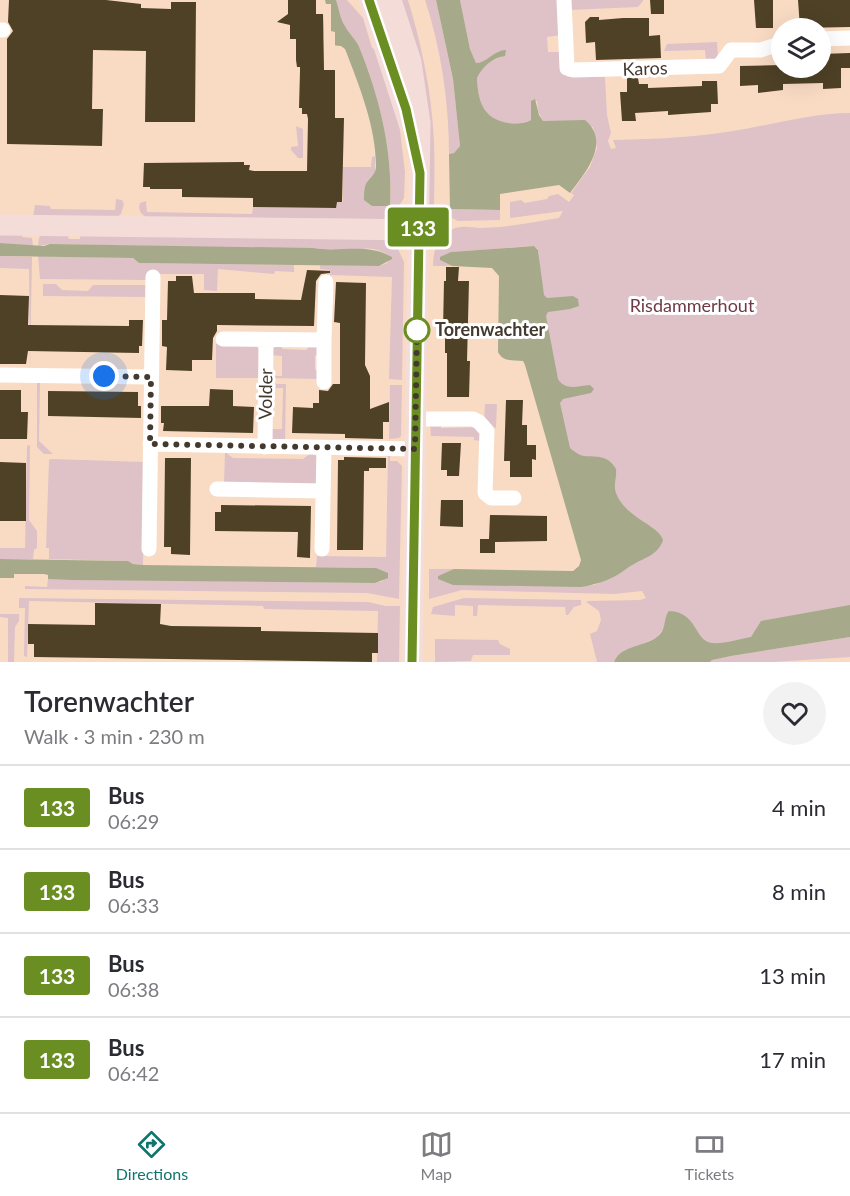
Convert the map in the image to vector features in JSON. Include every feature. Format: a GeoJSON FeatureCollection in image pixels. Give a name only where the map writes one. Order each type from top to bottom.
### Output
{"type":"FeatureCollection","features":[{"type":"Feature","properties":{"kind":"street"},"geometry":{"type":"LineString","coordinates":[[369,0],[406,109],[420,173]]}},
{"type":"Feature","properties":{"kind":"street"},"geometry":{"type":"LineString","coordinates":[[391,0],[411,62],[420,123],[412,662]]}},
{"type":"Feature","properties":{"kind":"street","name":"Karos"},"geometry":{"type":"LineString","coordinates":[[564,0],[567,68],[574,70],[719,66],[730,50],[761,50],[771,47]]}},
{"type":"Feature","properties":{"kind":"street"},"geometry":{"type":"LineString","coordinates":[[831,39],[850,38]]}},
{"type":"Feature","properties":{"kind":"street"},"geometry":{"type":"LineString","coordinates":[[0,225],[418,230]]}},
{"type":"Feature","properties":{"kind":"street"},"geometry":{"type":"LineString","coordinates":[[149,549],[153,277]]}},
{"type":"Feature","properties":{"kind":"street"},"geometry":{"type":"LineString","coordinates":[[324,382],[326,282]]}},
{"type":"Feature","properties":{"kind":"street"},"geometry":{"type":"LineString","coordinates":[[223,339],[324,340]]}},
{"type":"Feature","properties":{"kind":"street","name":"Volder"},"geometry":{"type":"LineString","coordinates":[[265,447],[266,340]]}},
{"type":"Feature","properties":{"kind":"street"},"geometry":{"type":"LineString","coordinates":[[0,375],[151,377]]}},
{"type":"Feature","properties":{"kind":"street"},"geometry":{"type":"LineString","coordinates":[[415,419],[472,419],[479,422],[487,431],[485,493],[491,498],[514,498]]}},
{"type":"Feature","properties":{"kind":"street"},"geometry":{"type":"LineString","coordinates":[[150,444],[415,449]]}},
{"type":"Feature","properties":{"kind":"street"},"geometry":{"type":"LineString","coordinates":[[322,549],[324,448]]}},
{"type":"Feature","properties":{"kind":"street"},"geometry":{"type":"LineString","coordinates":[[217,489],[323,491]]}},
{"type":"Feature","properties":{"kind":"green space"},"geometry":{"type":"Polygon","coordinates":[[[336,0],[347,0],[363,18],[372,48],[376,50],[400,130],[405,172],[404,198],[390,215],[391,219],[146,217],[142,214],[139,209],[140,203],[146,201],[147,212],[252,214],[253,207],[336,208],[336,202],[343,202],[343,167],[371,167],[372,157],[375,156],[375,172],[367,181],[390,206],[387,146],[379,106],[360,49],[343,23],[336,0]]]}},
{"type":"Feature","properties":{"kind":"green space"},"geometry":{"type":"Polygon","coordinates":[[[401,0],[408,0],[413,17],[426,70],[431,106],[434,221],[429,226],[401,0]]]}},
{"type":"Feature","properties":{"kind":"green space"},"geometry":{"type":"Polygon","coordinates":[[[425,0],[436,0],[453,79],[460,146],[454,153],[449,154],[448,115],[443,76],[436,37],[425,0]]]}},
{"type":"Feature","properties":{"kind":"green space","name":"Risdammerhout"},"geometry":{"type":"Polygon","coordinates":[[[460,0],[559,0],[561,35],[547,37],[548,52],[562,52],[567,77],[605,77],[607,115],[611,133],[608,141],[611,149],[616,148],[613,140],[699,135],[812,116],[850,113],[850,627],[681,656],[664,628],[657,637],[616,657],[614,662],[597,662],[590,634],[597,631],[601,620],[599,611],[586,602],[640,600],[646,598],[642,591],[614,594],[462,590],[429,599],[429,569],[455,569],[438,576],[438,579],[594,585],[619,574],[628,567],[561,456],[538,249],[533,246],[451,252],[440,260],[452,266],[433,266],[439,241],[454,228],[499,227],[559,218],[563,211],[510,218],[510,202],[521,200],[525,203],[547,199],[549,196],[558,194],[569,202],[574,195],[571,193],[590,167],[597,148],[593,127],[543,121],[538,111],[537,101],[531,101],[531,120],[526,122],[508,123],[487,114],[481,102],[477,78],[486,63],[503,56],[499,51],[483,62],[476,63],[470,49],[460,0]]]}},
{"type":"Feature","properties":{"kind":"green space"},"geometry":{"type":"Polygon","coordinates":[[[571,0],[643,1],[638,7],[569,10],[571,0]]]}},
{"type":"Feature","properties":{"kind":"green space"},"geometry":{"type":"Polygon","coordinates":[[[717,42],[718,57],[714,62],[706,62],[705,50],[664,51],[667,44],[717,42]]]}},
{"type":"Feature","properties":{"kind":"green space"},"geometry":{"type":"Polygon","coordinates":[[[296,126],[303,129],[303,158],[298,158],[291,150],[291,147],[298,146],[296,126]]]}},
{"type":"Feature","properties":{"kind":"green space"},"geometry":{"type":"Polygon","coordinates":[[[116,199],[122,200],[124,204],[121,214],[116,218],[33,217],[35,205],[50,206],[51,209],[115,210],[116,199]]]}},
{"type":"Feature","properties":{"kind":"green space"},"geometry":{"type":"Polygon","coordinates":[[[450,209],[500,210],[500,220],[458,221],[450,217],[450,209]]]}},
{"type":"Feature","properties":{"kind":"green space"},"geometry":{"type":"Polygon","coordinates":[[[0,232],[22,232],[22,237],[32,238],[33,246],[0,243],[0,232]]]}},
{"type":"Feature","properties":{"kind":"green space"},"geometry":{"type":"Polygon","coordinates":[[[80,233],[391,238],[389,243],[398,249],[404,262],[402,380],[389,379],[392,277],[330,275],[329,270],[320,269],[320,265],[379,266],[387,263],[392,257],[384,252],[367,248],[358,250],[50,244],[38,246],[41,235],[80,239],[80,233]]]}},
{"type":"Feature","properties":{"kind":"green space"},"geometry":{"type":"Polygon","coordinates":[[[0,256],[32,257],[30,371],[29,269],[0,268],[0,256]]]}},
{"type":"Feature","properties":{"kind":"green space"},"geometry":{"type":"Polygon","coordinates":[[[38,256],[133,258],[139,263],[294,265],[294,272],[275,271],[274,274],[218,269],[217,291],[204,290],[204,274],[148,274],[147,280],[40,279],[38,256]]]}},
{"type":"Feature","properties":{"kind":"green space"},"geometry":{"type":"Polygon","coordinates":[[[43,284],[56,284],[62,290],[88,291],[93,285],[145,285],[148,288],[148,297],[43,296],[43,284]]]}},
{"type":"Feature","properties":{"kind":"green space"},"geometry":{"type":"Polygon","coordinates":[[[216,344],[252,345],[259,348],[260,378],[216,378],[216,344]]]}},
{"type":"Feature","properties":{"kind":"green space"},"geometry":{"type":"Polygon","coordinates":[[[279,345],[283,349],[306,350],[310,346],[317,347],[319,353],[315,356],[315,369],[319,374],[319,379],[271,378],[282,376],[282,356],[271,355],[272,349],[279,345]]]}},
{"type":"Feature","properties":{"kind":"green space"},"geometry":{"type":"Polygon","coordinates":[[[37,383],[40,383],[39,441],[53,454],[44,454],[37,447],[37,383]]]}},
{"type":"Feature","properties":{"kind":"green space"},"geometry":{"type":"Polygon","coordinates":[[[276,384],[286,384],[285,442],[272,440],[272,429],[282,429],[283,388],[276,388],[276,384]]]}},
{"type":"Feature","properties":{"kind":"green space"},"geometry":{"type":"Polygon","coordinates":[[[390,385],[402,385],[401,436],[389,439],[390,385]]]}},
{"type":"Feature","properties":{"kind":"green space"},"geometry":{"type":"Polygon","coordinates":[[[485,404],[497,404],[496,428],[484,421],[485,404]]]}},
{"type":"Feature","properties":{"kind":"green space"},"geometry":{"type":"Polygon","coordinates":[[[441,423],[441,428],[480,427],[480,441],[474,440],[474,437],[431,436],[430,424],[441,423]]]}},
{"type":"Feature","properties":{"kind":"green space"},"geometry":{"type":"Polygon","coordinates":[[[30,445],[29,520],[37,531],[37,548],[34,550],[33,559],[0,559],[0,548],[25,548],[27,446],[30,445]]]}},
{"type":"Feature","properties":{"kind":"green space"},"geometry":{"type":"Polygon","coordinates":[[[225,452],[233,458],[303,459],[311,453],[317,456],[316,484],[224,484],[225,452]]]}},
{"type":"Feature","properties":{"kind":"green space"},"geometry":{"type":"Polygon","coordinates":[[[388,454],[390,454],[390,461],[397,461],[402,466],[399,599],[367,593],[25,589],[25,586],[47,587],[48,579],[374,583],[383,581],[376,568],[316,567],[317,556],[386,557],[388,454]]]}},
{"type":"Feature","properties":{"kind":"green space"},"geometry":{"type":"Polygon","coordinates":[[[49,460],[145,462],[143,565],[128,561],[49,559],[49,548],[46,548],[49,460]]]}},
{"type":"Feature","properties":{"kind":"green space"},"geometry":{"type":"Polygon","coordinates":[[[19,598],[368,602],[400,606],[399,662],[377,662],[378,611],[29,601],[27,657],[24,656],[25,608],[19,608],[19,598]]]}},
{"type":"Feature","properties":{"kind":"green space"},"geometry":{"type":"Polygon","coordinates":[[[464,598],[581,600],[581,605],[574,607],[568,615],[566,615],[565,607],[478,605],[477,616],[473,616],[473,606],[455,605],[455,616],[431,614],[433,607],[464,598]]]}},
{"type":"Feature","properties":{"kind":"green space"},"geometry":{"type":"Polygon","coordinates":[[[0,614],[19,614],[19,621],[15,627],[14,662],[8,662],[8,618],[0,617],[0,614]]]}},
{"type":"Feature","properties":{"kind":"green space"},"geometry":{"type":"Polygon","coordinates":[[[850,637],[850,657],[773,662],[710,662],[725,657],[850,637]]]}},
{"type":"Feature","properties":{"kind":"green space"},"geometry":{"type":"Polygon","coordinates":[[[435,639],[498,640],[500,644],[510,649],[510,655],[473,655],[471,661],[435,662],[435,639]]]}},
{"type":"Feature","properties":{"kind":"shaded area"},"geometry":{"type":"Polygon","coordinates":[[[316,0],[336,0],[343,23],[359,46],[367,68],[384,126],[389,166],[390,206],[372,206],[364,200],[366,184],[376,169],[370,121],[345,49],[341,46],[330,45],[330,38],[324,38],[323,15],[316,14],[316,0]]]}},
{"type":"Feature","properties":{"kind":"shaded area"},"geometry":{"type":"Polygon","coordinates":[[[436,0],[460,0],[470,49],[476,63],[506,50],[505,56],[488,63],[477,78],[481,101],[487,113],[493,118],[508,123],[531,120],[531,101],[535,99],[543,121],[585,120],[592,129],[596,138],[593,157],[583,176],[570,193],[559,185],[500,194],[500,210],[450,209],[449,154],[454,153],[460,146],[453,79],[436,0]]]}},
{"type":"Feature","properties":{"kind":"shaded area"},"geometry":{"type":"Polygon","coordinates":[[[0,243],[44,246],[50,244],[363,249],[382,253],[392,259],[379,266],[139,263],[133,258],[0,256],[0,243]]]}},
{"type":"Feature","properties":{"kind":"shaded area"},"geometry":{"type":"Polygon","coordinates":[[[534,246],[538,250],[544,295],[547,298],[573,296],[578,299],[579,306],[548,312],[546,316],[558,379],[564,385],[576,387],[590,385],[594,389],[591,393],[563,399],[560,403],[570,448],[580,455],[610,461],[616,469],[615,490],[620,502],[655,530],[663,540],[651,555],[610,579],[586,586],[453,585],[438,579],[438,576],[454,569],[573,571],[579,566],[581,560],[525,365],[523,361],[505,359],[498,352],[499,276],[492,268],[452,266],[440,260],[440,257],[451,252],[534,246]]]}},
{"type":"Feature","properties":{"kind":"shaded area"},"geometry":{"type":"Polygon","coordinates":[[[0,559],[128,561],[143,565],[376,568],[388,573],[388,578],[375,583],[71,580],[48,579],[48,575],[44,574],[14,574],[14,578],[0,578],[0,559]]]}},
{"type":"Feature","properties":{"kind":"shaded area"},"geometry":{"type":"Polygon","coordinates":[[[850,605],[850,637],[731,656],[710,662],[614,662],[617,656],[627,649],[658,636],[663,630],[669,611],[685,616],[706,641],[717,643],[751,637],[761,621],[850,605]]]}},
{"type":"Feature","properties":{"kind":"pier"},"geometry":{"type":"Polygon","coordinates":[[[316,0],[325,0],[326,4],[331,4],[331,31],[335,32],[335,46],[330,46],[330,38],[324,38],[323,15],[316,14],[316,0]]]}},
{"type":"Feature","properties":{"kind":"building"},"geometry":{"type":"Polygon","coordinates":[[[9,0],[106,0],[141,4],[141,8],[171,9],[171,2],[196,2],[195,122],[145,122],[146,51],[93,50],[92,109],[103,109],[102,146],[7,144],[7,39],[13,31],[8,22],[9,0]]]}},
{"type":"Feature","properties":{"kind":"building"},"geometry":{"type":"Polygon","coordinates":[[[288,0],[316,0],[316,14],[323,14],[324,70],[335,70],[335,118],[344,118],[342,202],[337,202],[336,208],[253,207],[253,198],[182,197],[182,189],[143,187],[144,163],[244,162],[244,165],[250,165],[249,170],[254,171],[307,171],[308,119],[307,114],[302,114],[302,108],[299,108],[300,67],[297,67],[296,60],[296,39],[290,39],[290,25],[277,22],[288,14],[288,0]]]}},
{"type":"Feature","properties":{"kind":"building"},"geometry":{"type":"Polygon","coordinates":[[[650,0],[664,0],[664,14],[651,14],[650,0]]]}},
{"type":"Feature","properties":{"kind":"building"},"geometry":{"type":"Polygon","coordinates":[[[754,0],[773,0],[771,28],[756,28],[754,0]]]}},
{"type":"Feature","properties":{"kind":"building"},"geometry":{"type":"Polygon","coordinates":[[[798,0],[850,0],[850,27],[831,27],[831,18],[799,18],[798,0]]]}},
{"type":"Feature","properties":{"kind":"building"},"geometry":{"type":"Polygon","coordinates":[[[590,17],[599,17],[599,20],[649,18],[649,36],[660,35],[661,58],[596,60],[595,42],[586,43],[585,22],[590,17]]]}},
{"type":"Feature","properties":{"kind":"building"},"geometry":{"type":"Polygon","coordinates":[[[850,53],[850,68],[841,68],[841,88],[823,89],[823,83],[783,84],[783,90],[758,93],[758,85],[740,86],[740,66],[771,65],[771,78],[831,78],[831,54],[850,53]]]}},
{"type":"Feature","properties":{"kind":"building"},"geometry":{"type":"Polygon","coordinates":[[[627,78],[638,78],[639,84],[648,84],[648,88],[702,86],[702,81],[717,81],[718,104],[711,104],[711,112],[668,115],[668,111],[635,113],[636,121],[622,121],[620,92],[627,92],[627,78]]]}},
{"type":"Feature","properties":{"kind":"building"},"geometry":{"type":"Polygon","coordinates":[[[446,267],[459,267],[458,281],[469,281],[467,361],[470,361],[469,397],[447,397],[447,353],[445,353],[445,330],[443,330],[446,267]]]}},
{"type":"Feature","properties":{"kind":"building"},"geometry":{"type":"Polygon","coordinates":[[[307,270],[330,271],[330,273],[321,274],[316,281],[314,326],[217,325],[213,338],[212,360],[192,360],[192,371],[166,370],[167,347],[162,346],[162,320],[167,320],[168,281],[176,281],[176,276],[192,276],[194,293],[255,293],[255,299],[301,300],[307,270]]]}},
{"type":"Feature","properties":{"kind":"building"},"geometry":{"type":"Polygon","coordinates":[[[336,282],[366,283],[365,365],[370,376],[370,409],[389,402],[389,422],[383,422],[383,439],[345,438],[345,434],[292,433],[293,407],[313,408],[313,403],[319,403],[319,390],[328,391],[333,384],[340,384],[340,323],[334,322],[336,282]]]}},
{"type":"Feature","properties":{"kind":"building"},"geometry":{"type":"Polygon","coordinates":[[[0,295],[29,296],[28,325],[129,326],[129,320],[143,320],[142,346],[139,346],[139,353],[28,351],[26,364],[0,364],[0,295]]]}},
{"type":"Feature","properties":{"kind":"building"},"geometry":{"type":"Polygon","coordinates":[[[210,389],[233,390],[233,406],[254,407],[253,433],[163,431],[161,406],[209,406],[210,389]]]}},
{"type":"Feature","properties":{"kind":"building"},"geometry":{"type":"Polygon","coordinates":[[[0,390],[21,390],[21,412],[28,412],[27,439],[0,439],[0,390]]]}},
{"type":"Feature","properties":{"kind":"building"},"geometry":{"type":"Polygon","coordinates":[[[48,391],[138,392],[141,418],[48,416],[48,391]]]}},
{"type":"Feature","properties":{"kind":"building"},"geometry":{"type":"Polygon","coordinates":[[[506,400],[523,400],[522,425],[527,425],[527,445],[536,445],[536,460],[532,459],[532,477],[510,477],[510,461],[504,461],[506,400]]]}},
{"type":"Feature","properties":{"kind":"building"},"geometry":{"type":"Polygon","coordinates":[[[442,443],[461,443],[459,476],[447,476],[447,470],[441,470],[442,443]]]}},
{"type":"Feature","properties":{"kind":"building"},"geometry":{"type":"Polygon","coordinates":[[[344,457],[386,458],[386,468],[369,468],[369,471],[364,471],[363,550],[337,550],[338,460],[344,460],[344,457]]]}},
{"type":"Feature","properties":{"kind":"building"},"geometry":{"type":"Polygon","coordinates":[[[165,458],[191,458],[190,555],[171,554],[171,547],[164,547],[165,458]]]}},
{"type":"Feature","properties":{"kind":"building"},"geometry":{"type":"Polygon","coordinates":[[[0,462],[26,463],[26,521],[0,521],[0,462]]]}},
{"type":"Feature","properties":{"kind":"building"},"geometry":{"type":"Polygon","coordinates":[[[441,500],[463,500],[463,527],[440,526],[441,500]]]}},
{"type":"Feature","properties":{"kind":"building"},"geometry":{"type":"Polygon","coordinates":[[[221,505],[311,506],[310,558],[297,557],[298,532],[215,531],[215,512],[221,512],[221,505]]]}},
{"type":"Feature","properties":{"kind":"building"},"geometry":{"type":"Polygon","coordinates":[[[490,515],[547,516],[547,541],[495,542],[495,553],[480,553],[480,539],[489,539],[490,515]]]}},
{"type":"Feature","properties":{"kind":"building"},"geometry":{"type":"Polygon","coordinates":[[[95,603],[161,604],[160,624],[171,626],[261,627],[261,631],[378,633],[378,653],[372,653],[372,662],[34,657],[34,644],[28,644],[28,624],[95,625],[95,603]]]}},
{"type":"Feature","properties":{"kind":"bus line","name":"133"},"geometry":{"type":"LineString","coordinates":[[369,0],[406,109],[420,173],[412,662]]}},
{"type":"Feature","properties":{"kind":"place","name":"Torenwachter"},"geometry":{"type":"Point","coordinates":[417,330]}},
{"type":"Feature","properties":{"kind":"route"},"geometry":{"type":"LineString","coordinates":[[104,376],[151,377],[150,444],[415,449],[417,330]]}}]}
